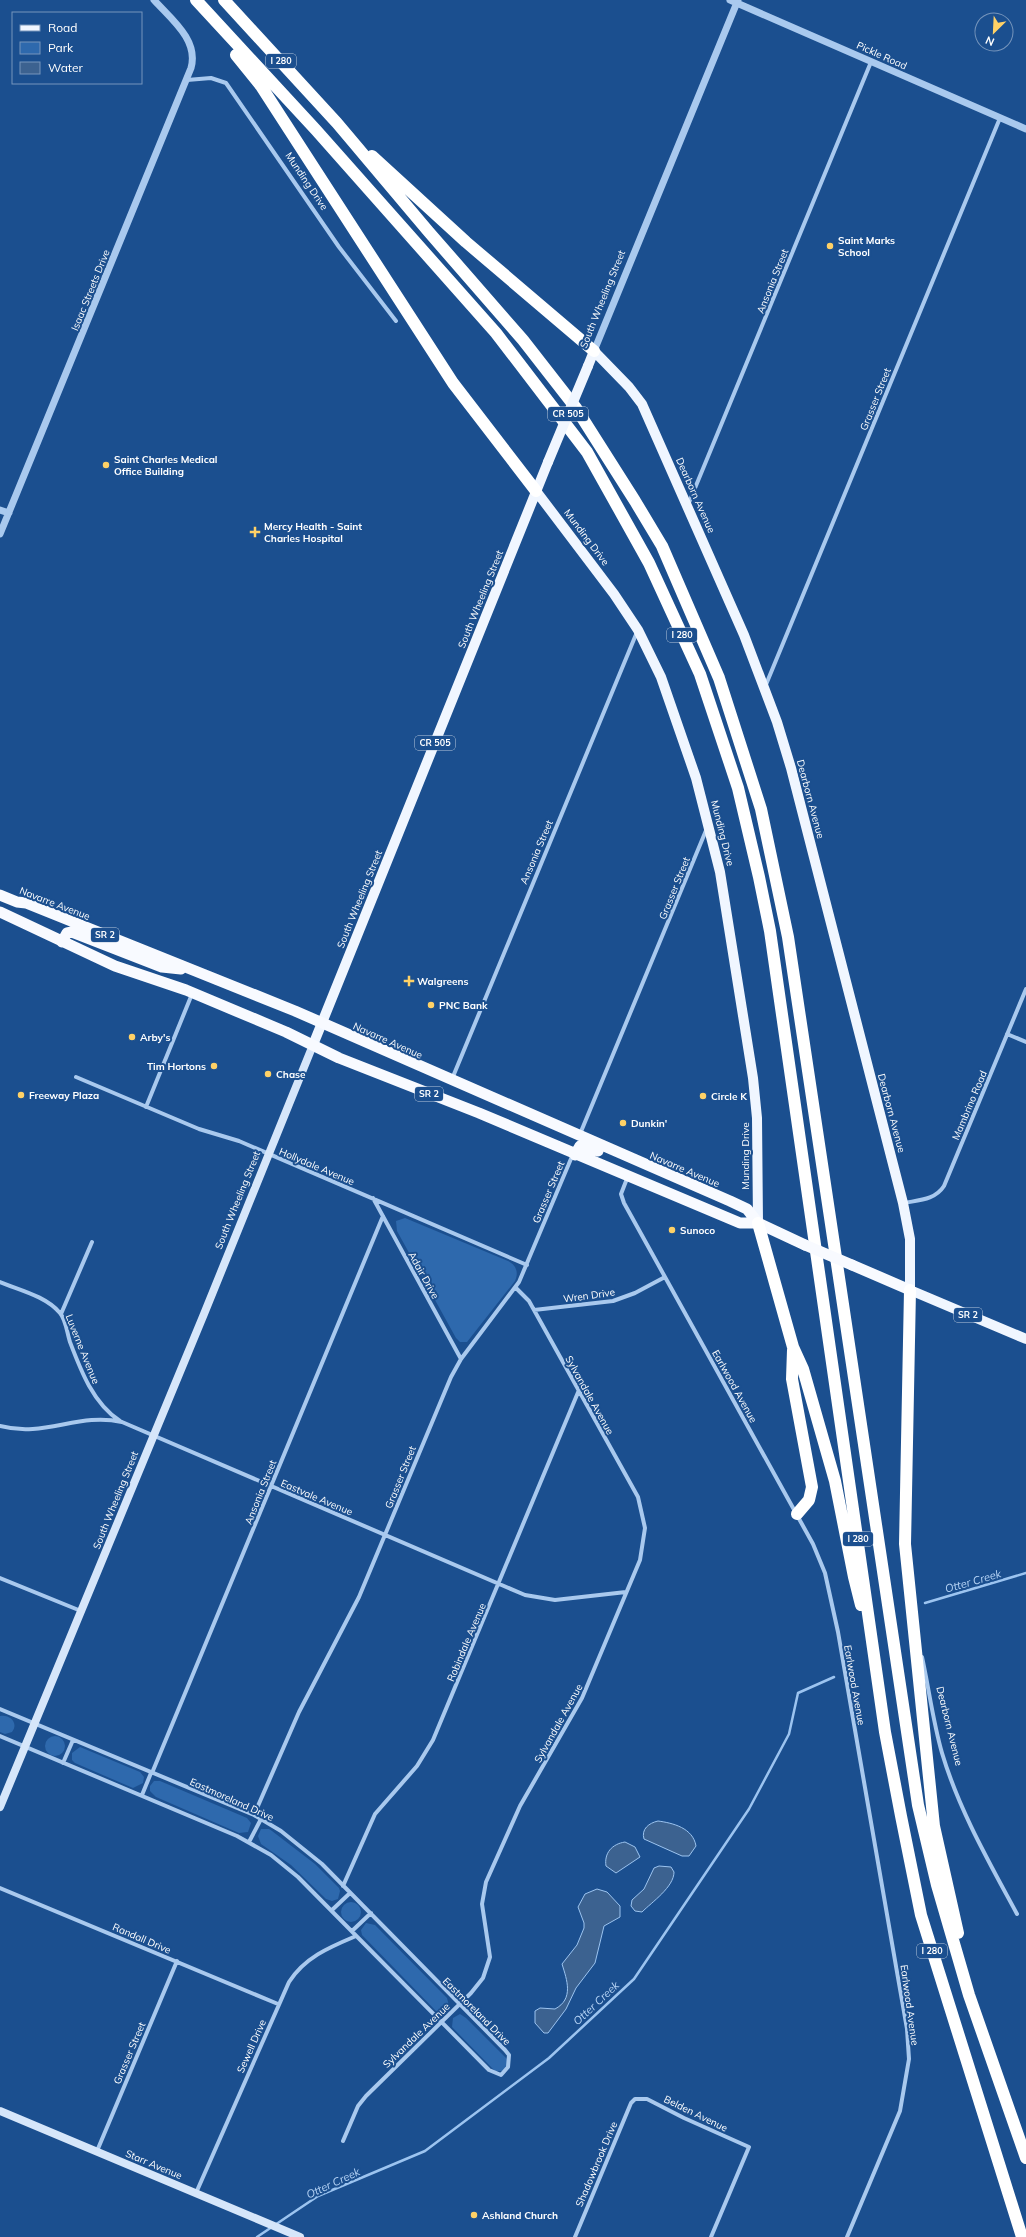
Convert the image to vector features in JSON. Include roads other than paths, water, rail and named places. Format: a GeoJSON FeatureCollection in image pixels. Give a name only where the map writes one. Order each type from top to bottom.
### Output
{"type":"FeatureCollection","features":[{"type":"Feature","properties":{"kind":"highway","name":"I 280"},"geometry":{"type":"LineString","coordinates":[[196,0],[421,246],[496,333],[569,426],[588,452],[649,563],[700,674],[738,788],[759,876],[770,931],[885,1732],[921,1915],[1022,2237]]}},
{"type":"Feature","properties":{"kind":"highway","name":"I 280"},"geometry":{"type":"LineString","coordinates":[[224,0],[338,124],[428,231],[523,340],[576,408],[662,546],[720,678],[761,810],[788,937],[918,1805],[937,1885],[969,1995],[1026,2158]]}},
{"type":"Feature","properties":{"kind":"highway"},"geometry":{"type":"LineString","coordinates":[[207,13],[232,49],[262,86],[453,383],[536,491]]}},
{"type":"Feature","properties":{"kind":"highway"},"geometry":{"type":"LineString","coordinates":[[338,124],[466,242],[594,351]]}},
{"type":"Feature","properties":{"kind":"highway","name":"Navarre Avenue"},"geometry":{"type":"LineString","coordinates":[[0,895],[17,902],[26,903],[194,970],[705,1190],[746,1209],[758,1223],[910,1290]]}},
{"type":"Feature","properties":{"kind":"highway"},"geometry":{"type":"LineString","coordinates":[[0,905],[8,907],[17,902]]}},
{"type":"Feature","properties":{"kind":"highway","name":"Navarre Avenue"},"geometry":{"type":"LineString","coordinates":[[0,912],[115,966],[133,970],[193,993],[286,1032],[345,1061],[479,1113],[604,1167],[740,1223],[758,1223]]}},
{"type":"Feature","properties":{"kind":"highway"},"geometry":{"type":"LineString","coordinates":[[62,942],[67,933],[72,932],[162,967],[194,970]]}},
{"type":"Feature","properties":{"kind":"highway"},"geometry":{"type":"LineString","coordinates":[[574,1154],[578,1147],[583,1146],[635,1160]]}},
{"type":"Feature","properties":{"kind":"highway"},"geometry":{"type":"LineString","coordinates":[[604,1167],[638,1172],[697,1196],[702,1196],[705,1190]]}},
{"type":"Feature","properties":{"kind":"highway"},"geometry":{"type":"LineString","coordinates":[[758,1223],[793,1347],[803,1369],[835,1481],[854,1577],[875,1656]]}},
{"type":"Feature","properties":{"kind":"highway"},"geometry":{"type":"LineString","coordinates":[[910,1290],[905,1544],[934,1826],[956,1920],[969,1995]]}},
{"type":"Feature","properties":{"kind":"highway"},"geometry":{"type":"LineString","coordinates":[[793,1347],[792,1378],[812,1487],[809,1500],[797,1514]]}},
{"type":"Feature","properties":{"kind":"main road","name":"South Wheeling Street"},"geometry":{"type":"LineString","coordinates":[[0,1807],[154,1436],[594,351]]}},
{"type":"Feature","properties":{"kind":"main road","name":"Dearborn Avenue"},"geometry":{"type":"LineString","coordinates":[[594,351],[629,386],[642,404],[688,506],[765,687],[791,768],[903,1203],[910,1239],[910,1290]]}},
{"type":"Feature","properties":{"kind":"main road","name":"Munding Drive"},"geometry":{"type":"LineString","coordinates":[[536,491],[614,594],[638,630],[661,677],[694,771],[709,823],[731,928],[753,1078],[757,1118],[758,1223]]}},
{"type":"Feature","properties":{"kind":"main road","name":"Navarre Avenue"},"geometry":{"type":"LineString","coordinates":[[910,1290],[1026,1339]]}},
{"type":"Feature","properties":{"kind":"main road","name":"Starr Avenue"},"geometry":{"type":"LineString","coordinates":[[0,2111],[300,2237]]}},
{"type":"Feature","properties":{"kind":"street","name":"Isaac Streets Drive"},"geometry":{"type":"LineString","coordinates":[[0,534],[187,80],[194,53],[188,39],[154,0]]}},
{"type":"Feature","properties":{"kind":"street","name":"Pickle Road"},"geometry":{"type":"LineString","coordinates":[[735,1],[1026,129]]}},
{"type":"Feature","properties":{"kind":"street","name":"South Wheeling Street"},"geometry":{"type":"LineString","coordinates":[[594,351],[735,1]]}},
{"type":"Feature","properties":{"kind":"street","name":"Ansonia Street"},"geometry":{"type":"LineString","coordinates":[[688,506],[871,62]]}},
{"type":"Feature","properties":{"kind":"street","name":"Munding Drive"},"geometry":{"type":"LineString","coordinates":[[187,80],[211,78],[226,83],[339,247],[396,321]]}},
{"type":"Feature","properties":{"kind":"street","name":"Grasser Street"},"geometry":{"type":"LineString","coordinates":[[765,687],[1000,118]]}},
{"type":"Feature","properties":{"kind":"street"},"geometry":{"type":"LineString","coordinates":[[0,510],[9,513]]}},
{"type":"Feature","properties":{"kind":"street","name":"Ansonia Street"},"geometry":{"type":"LineString","coordinates":[[451,1081],[638,630]]}},
{"type":"Feature","properties":{"kind":"street","name":"Grasser Street"},"geometry":{"type":"LineString","coordinates":[[579,1136],[709,823]]}},
{"type":"Feature","properties":{"kind":"street","name":"Mambrino Road"},"geometry":{"type":"LineString","coordinates":[[903,1203],[930,1198],[944,1186],[1026,989]]}},
{"type":"Feature","properties":{"kind":"street"},"geometry":{"type":"LineString","coordinates":[[146,1107],[193,993]]}},
{"type":"Feature","properties":{"kind":"street"},"geometry":{"type":"LineString","coordinates":[[1007,1034],[1026,1042]]}},
{"type":"Feature","properties":{"kind":"street","name":"Hollydale Avenue"},"geometry":{"type":"LineString","coordinates":[[76,1077],[199,1129],[239,1141],[527,1265]]}},
{"type":"Feature","properties":{"kind":"street","name":"Grasser Street"},"geometry":{"type":"LineString","coordinates":[[254,1815],[296,1718],[349,1617],[451,1377],[461,1359],[516,1288],[574,1154]]}},
{"type":"Feature","properties":{"kind":"street","name":"Earlwood Avenue"},"geometry":{"type":"LineString","coordinates":[[628,1176],[621,1194],[622,1199],[813,1544],[825,1573],[838,1632],[907,2029],[909,2059],[900,2111],[847,2237]]}},
{"type":"Feature","properties":{"kind":"street","name":"Adair Drive"},"geometry":{"type":"LineString","coordinates":[[373,1198],[461,1359]]}},
{"type":"Feature","properties":{"kind":"street","name":"Ansonia Street"},"geometry":{"type":"LineString","coordinates":[[142,1795],[383,1216]]}},
{"type":"Feature","properties":{"kind":"street"},"geometry":{"type":"LineString","coordinates":[[61,1314],[92,1242]]}},
{"type":"Feature","properties":{"kind":"street","name":"Wren Drive"},"geometry":{"type":"LineString","coordinates":[[534,1310],[612,1301],[635,1293],[665,1277]]}},
{"type":"Feature","properties":{"kind":"street","name":"Luverne Avenue"},"geometry":{"type":"LineString","coordinates":[[0,1282],[47,1302],[61,1314],[70,1342],[94,1396],[102,1407],[122,1422]]}},
{"type":"Feature","properties":{"kind":"street","name":"Sylvandale Avenue"},"geometry":{"type":"LineString","coordinates":[[343,2141],[361,2101],[478,1985],[489,1962],[490,1948],[482,1904],[486,1882],[520,1806],[582,1698],[643,1550],[645,1528],[641,1507],[579,1390],[534,1310],[528,1300],[516,1288]]}},
{"type":"Feature","properties":{"kind":"street","name":"Robindale Avenue"},"geometry":{"type":"LineString","coordinates":[[343,1886],[375,1814],[417,1766],[433,1740],[579,1390]]}},
{"type":"Feature","properties":{"kind":"street","name":"Eastvale Avenue"},"geometry":{"type":"LineString","coordinates":[[0,1426],[34,1430],[92,1419],[122,1422],[526,1595],[550,1600],[626,1592]]}},
{"type":"Feature","properties":{"kind":"street"},"geometry":{"type":"LineString","coordinates":[[0,1578],[82,1611]]}},
{"type":"Feature","properties":{"kind":"street","name":"Dearborn Avenue"},"geometry":{"type":"LineString","coordinates":[[911,1602],[942,1752],[975,1835],[1017,1914]]}},
{"type":"Feature","properties":{"kind":"street","name":"Eastmoreland Drive"},"geometry":{"type":"LineString","coordinates":[[0,1709],[254,1815],[303,1847],[371,1913],[509,2055],[510,2061],[505,2072],[501,2075],[489,2070],[332,1910],[288,1868],[249,1842],[142,1795],[0,1736]]}},
{"type":"Feature","properties":{"kind":"street"},"geometry":{"type":"LineString","coordinates":[[63,1763],[73,1740]]}},
{"type":"Feature","properties":{"kind":"street"},"geometry":{"type":"LineString","coordinates":[[249,1842],[261,1819]]}},
{"type":"Feature","properties":{"kind":"street","name":"Randall Drive"},"geometry":{"type":"LineString","coordinates":[[0,1888],[278,2004]]}},
{"type":"Feature","properties":{"kind":"street"},"geometry":{"type":"LineString","coordinates":[[332,1910],[350,1893]]}},
{"type":"Feature","properties":{"kind":"street"},"geometry":{"type":"LineString","coordinates":[[352,1931],[371,1913]]}},
{"type":"Feature","properties":{"kind":"street","name":"Sewell Drive"},"geometry":{"type":"LineString","coordinates":[[196,2193],[278,2004],[292,1976],[305,1963],[320,1953],[356,1936]]}},
{"type":"Feature","properties":{"kind":"street","name":"Grasser Street"},"geometry":{"type":"LineString","coordinates":[[97,2151],[176,1961]]}},
{"type":"Feature","properties":{"kind":"street","name":"Belden Avenue"},"geometry":{"type":"LineString","coordinates":[[635,2099],[647,2099],[684,2118],[749,2147],[711,2237]]}},
{"type":"Feature","properties":{"kind":"street","name":"Shadowbrook Drive"},"geometry":{"type":"LineString","coordinates":[[575,2237],[628,2108],[635,2099]]}},
{"type":"Feature","properties":{"kind":"water"},"geometry":{"type":"Polygon","coordinates":[[[658,1821],[676,1825],[691,1835],[696,1846],[689,1856],[682,1856],[644,1839],[643,1835],[646,1827],[658,1821]]]}},
{"type":"Feature","properties":{"kind":"water"},"geometry":{"type":"Polygon","coordinates":[[[625,1842],[635,1847],[640,1857],[616,1873],[606,1866],[606,1857],[613,1847],[625,1842]]]}},
{"type":"Feature","properties":{"kind":"water"},"geometry":{"type":"Polygon","coordinates":[[[659,1866],[671,1867],[674,1872],[673,1878],[667,1889],[642,1912],[635,1911],[631,1906],[632,1900],[644,1889],[654,1868],[659,1866]]]}},
{"type":"Feature","properties":{"kind":"water"},"geometry":{"type":"Polygon","coordinates":[[[597,1889],[607,1892],[620,1906],[620,1917],[604,1926],[595,1963],[576,1988],[566,2009],[548,2033],[544,2033],[535,2023],[535,2011],[540,2008],[555,2009],[565,2000],[568,1989],[562,1964],[577,1945],[584,1928],[584,1923],[578,1907],[585,1894],[597,1889]]]}},
{"type":"Feature","properties":{"kind":"waterway","name":"Otter Creek"},"geometry":{"type":"LineString","coordinates":[[925,1603],[1026,1573]]}},
{"type":"Feature","properties":{"kind":"waterway","name":"Otter Creek"},"geometry":{"type":"LineString","coordinates":[[257,2237],[318,2196],[425,2151],[549,2058],[634,1979],[749,1809],[789,1734],[798,1693],[834,1677]]}},
{"type":"Feature","properties":{"kind":"place","name":"Saint Marks School"},"geometry":{"type":"Point","coordinates":[830,246]}},
{"type":"Feature","properties":{"kind":"place","name":"Saint Charles Medical Office Building"},"geometry":{"type":"Point","coordinates":[106,465]}},
{"type":"Feature","properties":{"kind":"place","name":"Mercy Health - Saint Charles Hospital"},"geometry":{"type":"Point","coordinates":[255,532]}},
{"type":"Feature","properties":{"kind":"place","name":"Walgreens"},"geometry":{"type":"Point","coordinates":[409,981]}},
{"type":"Feature","properties":{"kind":"place","name":"PNC Bank"},"geometry":{"type":"Point","coordinates":[431,1005]}},
{"type":"Feature","properties":{"kind":"place","name":"Arby's"},"geometry":{"type":"Point","coordinates":[132,1037]}},
{"type":"Feature","properties":{"kind":"place","name":"Tim Hortons"},"geometry":{"type":"Point","coordinates":[214,1066]}},
{"type":"Feature","properties":{"kind":"place","name":"Chase"},"geometry":{"type":"Point","coordinates":[268,1074]}},
{"type":"Feature","properties":{"kind":"place","name":"Freeway Plaza"},"geometry":{"type":"Point","coordinates":[21,1095]}},
{"type":"Feature","properties":{"kind":"place","name":"Circle K"},"geometry":{"type":"Point","coordinates":[703,1096]}},
{"type":"Feature","properties":{"kind":"place","name":"Dunkin'"},"geometry":{"type":"Point","coordinates":[623,1123]}},
{"type":"Feature","properties":{"kind":"place","name":"Sunoco"},"geometry":{"type":"Point","coordinates":[672,1230]}},
{"type":"Feature","properties":{"kind":"place","name":"Ashland Church"},"geometry":{"type":"Point","coordinates":[474,2215]}}]}
